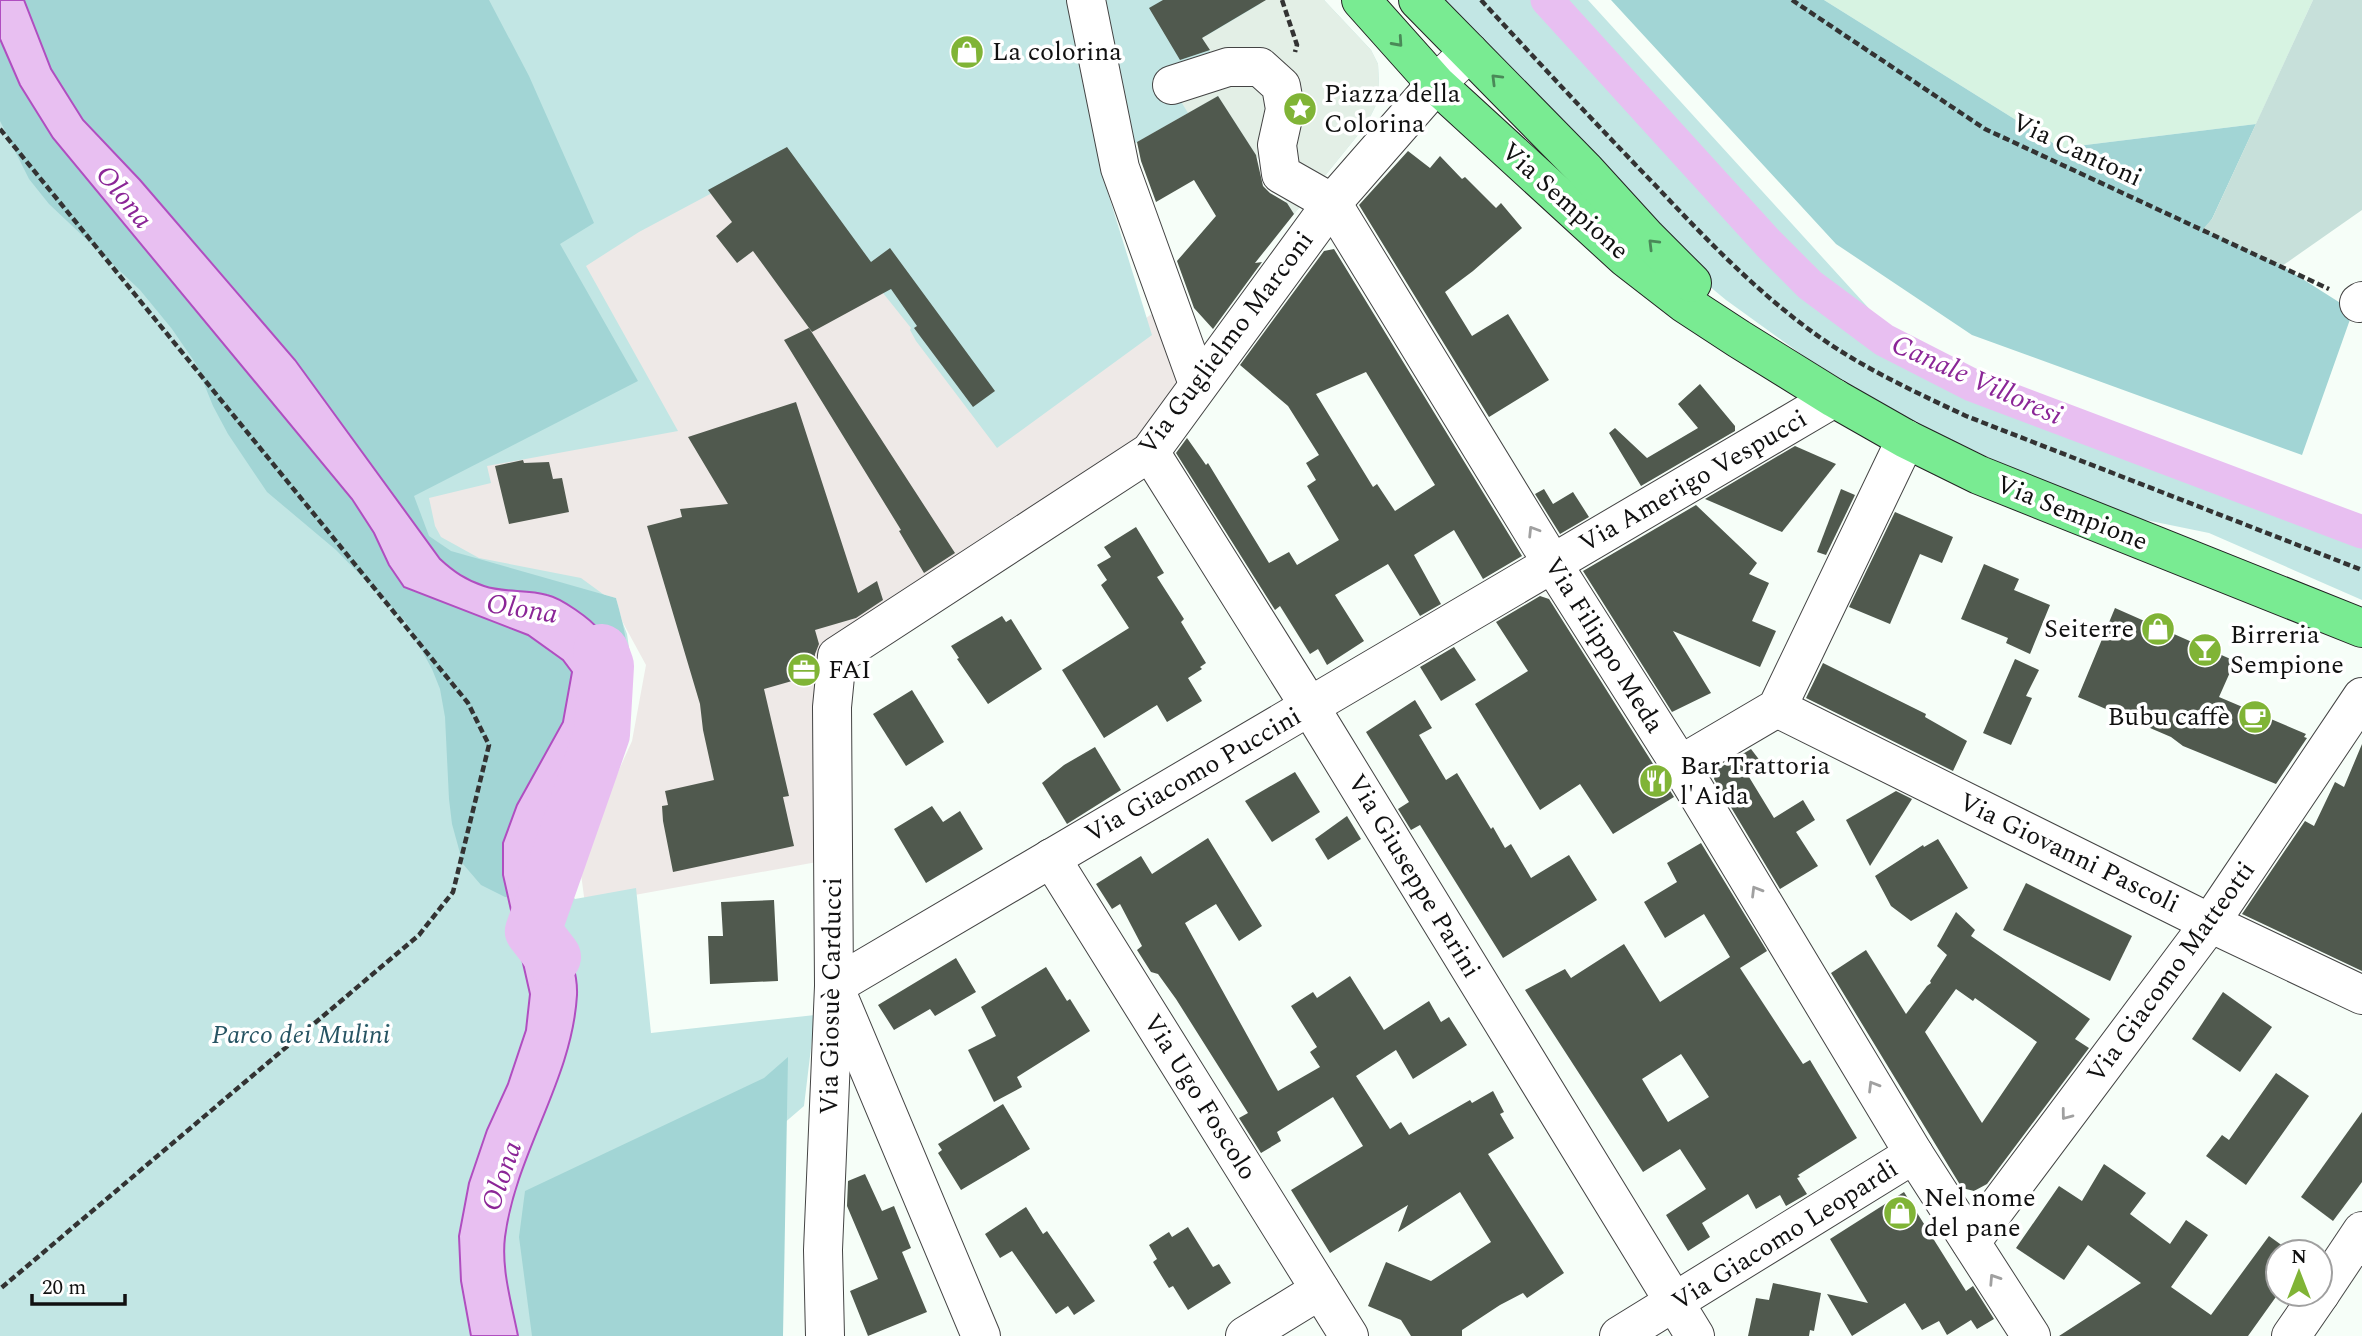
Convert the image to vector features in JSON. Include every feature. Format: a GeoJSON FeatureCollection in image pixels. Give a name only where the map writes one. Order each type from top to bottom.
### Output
{"type":"FeatureCollection","features":[{"type":"Feature","properties":{"kind":"main road","name":"Via Sempione"},"geometry":{"type":"LineString","coordinates":[[1361,0],[1436,84],[1626,258],[1685,303],[1834,398],[1906,439],[1979,475],[2362,628]]}},
{"type":"Feature","properties":{"kind":"main road","name":"Via Sempione"},"geometry":{"type":"LineString","coordinates":[[1418,0],[1685,276],[1794,372]]}},
{"type":"Feature","properties":{"kind":"street"},"geometry":{"type":"LineString","coordinates":[[1086,0],[1120,168],[1198,384]]}},
{"type":"Feature","properties":{"kind":"street","name":"Via Guglielmo Marconi"},"geometry":{"type":"LineString","coordinates":[[837,656],[1150,452],[1332,204],[1436,84],[1469,52]]}},
{"type":"Feature","properties":{"kind":"street"},"geometry":{"type":"LineString","coordinates":[[1171,85],[1228,67],[1260,67],[1281,86],[1285,109],[1277,145],[1282,174],[1332,204]]}},
{"type":"Feature","properties":{"kind":"street","name":"Via Filippo Meda"},"geometry":{"type":"LineString","coordinates":[[1332,204],[1552,563],[1680,765],[1914,1154],[2031,1336]]}},
{"type":"Feature","properties":{"kind":"street","name":"Via Amerigo Vespucci"},"geometry":{"type":"LineString","coordinates":[[1552,563],[1834,398]]}},
{"type":"Feature","properties":{"kind":"street"},"geometry":{"type":"LineString","coordinates":[[1680,765],[1777,708],[1906,439]]}},
{"type":"Feature","properties":{"kind":"street","name":"Via Giuseppe Parini"},"geometry":{"type":"LineString","coordinates":[[1150,452],[1310,707],[1695,1336]]}},
{"type":"Feature","properties":{"kind":"street","name":"Via Giacomo Puccini"},"geometry":{"type":"LineString","coordinates":[[834,986],[1552,563]]}},
{"type":"Feature","properties":{"kind":"street","name":"Via Giosuè Carducci"},"geometry":{"type":"LineString","coordinates":[[825,1336],[822,1250],[834,986],[832,707],[837,656]]}},
{"type":"Feature","properties":{"kind":"street","name":"Via Giacomo Matteotti"},"geometry":{"type":"LineString","coordinates":[[1971,1242],[2210,923],[2362,697]]}},
{"type":"Feature","properties":{"kind":"street","name":"Via Giovanni Pascoli"},"geometry":{"type":"LineString","coordinates":[[1777,708],[2210,923],[2362,995]]}},
{"type":"Feature","properties":{"kind":"street","name":"Via Ugo Foscolo"},"geometry":{"type":"LineString","coordinates":[[1051,858],[1349,1336]]}},
{"type":"Feature","properties":{"kind":"street"},"geometry":{"type":"LineString","coordinates":[[834,986],[981,1336]]}},
{"type":"Feature","properties":{"kind":"street","name":"Via Giacomo Leopardi"},"geometry":{"type":"LineString","coordinates":[[1619,1336],[1914,1154]]}},
{"type":"Feature","properties":{"kind":"street"},"geometry":{"type":"LineString","coordinates":[[2334,1273],[2362,1231]]}},
{"type":"Feature","properties":{"kind":"street"},"geometry":{"type":"LineString","coordinates":[[1245,1336],[1320,1290]]}},
{"type":"Feature","properties":{"kind":"street"},"geometry":{"type":"LineString","coordinates":[[2291,1336],[2310,1308]]}},
{"type":"Feature","properties":{"kind":"path"},"geometry":{"type":"LineString","coordinates":[[1481,0],[1565,92],[1733,266],[1809,330],[1856,362],[1966,416],[2362,570]]}},
{"type":"Feature","properties":{"kind":"path","name":"Via Cantoni"},"geometry":{"type":"LineString","coordinates":[[1792,0],[1985,129],[2360,302]]}},
{"type":"Feature","properties":{"kind":"path"},"geometry":{"type":"LineString","coordinates":[[0,129],[468,703],[489,745],[453,892],[419,935],[0,1289]]}},
{"type":"Feature","properties":{"kind":"shaded area"},"geometry":{"type":"Polygon","coordinates":[[[0,0],[489,0],[529,76],[594,223],[560,244],[638,381],[414,496],[429,536],[451,551],[616,598],[630,672],[628,712],[622,741],[590,823],[549,901],[505,897],[481,885],[463,864],[452,824],[445,717],[440,689],[406,622],[336,550],[267,492],[228,434],[196,364],[172,329],[140,290],[49,204],[29,179],[0,121],[0,0]]]}},
{"type":"Feature","properties":{"kind":"shaded area","name":"Piazza della Colorina"},"geometry":{"type":"Polygon","coordinates":[[[1262,0],[1324,0],[1371,50],[1378,64],[1376,105],[1366,125],[1294,214],[1218,96],[1188,113],[1166,77],[1210,52],[1201,36],[1206,36],[1260,4],[1262,0]]]}},
{"type":"Feature","properties":{"kind":"shaded area"},"geometry":{"type":"Polygon","coordinates":[[[1611,0],[1824,0],[2061,148],[2256,124],[2212,219],[2204,229],[2282,266],[2353,311],[2302,455],[1972,335],[1836,244],[1611,0]]]}},
{"type":"Feature","properties":{"kind":"shaded area"},"geometry":{"type":"Polygon","coordinates":[[[2313,0],[2362,0],[2362,210],[2282,266],[2203,229],[2212,219],[2313,0]]]}},
{"type":"Feature","properties":{"kind":"shaded area"},"geometry":{"type":"Polygon","coordinates":[[[795,103],[1023,408],[1153,313],[1183,396],[1145,451],[833,655],[828,860],[585,904],[579,859],[632,741],[646,665],[622,621],[616,598],[451,551],[429,536],[414,496],[559,243],[795,103]]]}},
{"type":"Feature","properties":{"kind":"shaded area"},"geometry":{"type":"Polygon","coordinates":[[[788,1057],[783,1336],[532,1336],[519,1237],[525,1191],[764,1078],[788,1057]]]}},
{"type":"Feature","properties":{"kind":"green space","name":"Parco dei Mulini"},"geometry":{"type":"Polygon","coordinates":[[[0,0],[1324,0],[1371,50],[1378,64],[1376,105],[1366,125],[1294,214],[1218,96],[1099,164],[1152,335],[997,448],[916,341],[911,328],[783,155],[639,232],[586,266],[678,431],[487,466],[491,483],[429,498],[435,526],[441,537],[479,558],[581,578],[607,597],[622,621],[631,661],[627,719],[558,863],[561,883],[575,899],[636,888],[651,1033],[815,1015],[804,1106],[775,1131],[773,1336],[0,1336],[0,0]]]}},
{"type":"Feature","properties":{"kind":"green space"},"geometry":{"type":"Polygon","coordinates":[[[1401,0],[1588,0],[1925,370],[2107,445],[2362,543],[2362,600],[2209,533],[2131,517],[1992,459],[1900,415],[1805,357],[1726,300],[1679,261],[1401,0]]]}},
{"type":"Feature","properties":{"kind":"green space"},"geometry":{"type":"Polygon","coordinates":[[[1824,0],[2313,0],[2256,124],[2061,148],[1824,0]]]}},
{"type":"Feature","properties":{"kind":"water"},"geometry":{"type":"Polygon","coordinates":[[[0,0],[24,0],[51,69],[83,120],[140,180],[295,360],[440,559],[461,575],[484,586],[539,593],[560,600],[595,625],[613,655],[615,685],[604,725],[561,798],[552,817],[545,844],[543,872],[546,890],[572,960],[577,995],[573,1027],[565,1057],[520,1175],[505,1237],[506,1274],[518,1336],[471,1336],[461,1281],[459,1236],[469,1183],[526,1030],[530,994],[503,875],[503,843],[517,805],[563,722],[572,672],[563,660],[528,635],[404,587],[352,499],[53,138],[20,85],[0,39],[0,0]]]}},
{"type":"Feature","properties":{"kind":"building"},"geometry":{"type":"Polygon","coordinates":[[[1163,0],[1266,0],[1202,38],[1210,50],[1180,60],[1149,8],[1163,0]]]}},
{"type":"Feature","properties":{"kind":"building"},"geometry":{"type":"Polygon","coordinates":[[[1218,96],[1256,155],[1263,186],[1287,203],[1294,214],[1255,263],[1262,262],[1213,329],[1194,308],[1177,261],[1216,216],[1194,180],[1156,202],[1137,142],[1218,96]]]}},
{"type":"Feature","properties":{"kind":"building"},"geometry":{"type":"Polygon","coordinates":[[[787,147],[871,262],[890,248],[995,391],[973,407],[914,328],[917,326],[891,289],[812,332],[753,251],[737,263],[716,236],[732,222],[708,190],[787,147]]]}},
{"type":"Feature","properties":{"kind":"building"},"geometry":{"type":"Polygon","coordinates":[[[1408,151],[1430,168],[1440,156],[1496,208],[1501,203],[1522,228],[1445,292],[1472,336],[1508,314],[1549,380],[1489,417],[1359,205],[1408,151]]]}},
{"type":"Feature","properties":{"kind":"building"},"geometry":{"type":"Polygon","coordinates":[[[1334,249],[1522,556],[1483,579],[1454,530],[1414,555],[1441,604],[1420,616],[1388,564],[1335,595],[1364,641],[1327,665],[1318,649],[1310,654],[1280,606],[1275,610],[1176,453],[1187,438],[1206,465],[1208,463],[1269,563],[1289,552],[1297,565],[1339,540],[1307,486],[1316,480],[1306,463],[1319,455],[1288,406],[1240,365],[1324,251],[1334,249]],[[1366,372],[1316,394],[1373,487],[1377,484],[1395,511],[1435,485],[1366,372]]]}},
{"type":"Feature","properties":{"kind":"building"},"geometry":{"type":"Polygon","coordinates":[[[809,328],[955,553],[924,573],[899,531],[901,530],[784,340],[809,328]]]}},
{"type":"Feature","properties":{"kind":"building"},"geometry":{"type":"Polygon","coordinates":[[[1700,384],[1735,426],[1735,431],[1641,486],[1609,433],[1615,428],[1647,458],[1698,428],[1678,404],[1700,384]]]}},
{"type":"Feature","properties":{"kind":"building"},"geometry":{"type":"Polygon","coordinates":[[[796,402],[858,593],[877,581],[883,600],[856,618],[815,630],[819,644],[813,675],[764,689],[789,796],[783,797],[794,846],[673,872],[663,821],[662,806],[668,805],[665,791],[714,780],[700,704],[647,526],[682,517],[680,509],[728,504],[688,437],[796,402]]]}},
{"type":"Feature","properties":{"kind":"building"},"geometry":{"type":"Polygon","coordinates":[[[1795,446],[1836,464],[1782,532],[1705,499],[1795,446]]]}},
{"type":"Feature","properties":{"kind":"building"},"geometry":{"type":"Polygon","coordinates":[[[523,460],[524,463],[549,462],[553,479],[562,478],[569,512],[509,524],[495,466],[523,460]]]}},
{"type":"Feature","properties":{"kind":"building"},"geometry":{"type":"Polygon","coordinates":[[[1544,489],[1553,504],[1573,492],[1589,517],[1560,534],[1535,494],[1544,489]]]}},
{"type":"Feature","properties":{"kind":"building"},"geometry":{"type":"Polygon","coordinates":[[[1841,489],[1855,495],[1826,555],[1817,552],[1841,489]]]}},
{"type":"Feature","properties":{"kind":"building"},"geometry":{"type":"Polygon","coordinates":[[[1696,505],[1757,563],[1749,574],[1769,583],[1752,621],[1776,631],[1760,667],[1673,631],[1711,693],[1672,712],[1583,571],[1696,505]]]}},
{"type":"Feature","properties":{"kind":"building"},"geometry":{"type":"Polygon","coordinates":[[[1895,512],[1953,537],[1942,563],[1920,554],[1890,624],[1849,607],[1895,512]]]}},
{"type":"Feature","properties":{"kind":"building"},"geometry":{"type":"Polygon","coordinates":[[[1136,527],[1164,573],[1157,577],[1184,619],[1181,622],[1206,663],[1188,678],[1202,701],[1167,722],[1157,705],[1104,738],[1062,670],[1129,628],[1101,585],[1107,580],[1097,565],[1111,557],[1104,547],[1136,527]]]}},
{"type":"Feature","properties":{"kind":"building"},"geometry":{"type":"Polygon","coordinates":[[[1984,564],[2019,579],[2014,590],[2050,605],[2030,654],[2006,643],[2008,638],[1961,619],[1984,564]]]}},
{"type":"Feature","properties":{"kind":"building"},"geometry":{"type":"Polygon","coordinates":[[[1540,596],[1549,599],[1674,797],[1613,834],[1580,784],[1540,810],[1475,704],[1528,671],[1496,622],[1540,596]]]}},
{"type":"Feature","properties":{"kind":"building"},"geometry":{"type":"Polygon","coordinates":[[[2115,608],[2235,661],[2219,697],[2306,734],[2304,737],[2307,738],[2276,784],[2183,746],[2171,737],[2078,697],[2115,608]]]}},
{"type":"Feature","properties":{"kind":"building"},"geometry":{"type":"Polygon","coordinates":[[[1002,616],[1006,622],[1011,619],[1042,669],[988,704],[951,646],[1002,616]]]}},
{"type":"Feature","properties":{"kind":"building"},"geometry":{"type":"Polygon","coordinates":[[[1454,647],[1476,680],[1441,701],[1420,667],[1454,647]]]}},
{"type":"Feature","properties":{"kind":"building"},"geometry":{"type":"Polygon","coordinates":[[[2015,659],[2039,670],[2026,696],[2032,698],[2011,745],[1983,733],[2015,659]]]}},
{"type":"Feature","properties":{"kind":"building"},"geometry":{"type":"Polygon","coordinates":[[[1823,663],[1926,714],[1925,717],[1967,741],[1953,771],[1806,698],[1823,663]]]}},
{"type":"Feature","properties":{"kind":"building"},"geometry":{"type":"Polygon","coordinates":[[[912,690],[944,742],[906,766],[873,714],[912,690]]]}},
{"type":"Feature","properties":{"kind":"building"},"geometry":{"type":"Polygon","coordinates":[[[1415,700],[1432,728],[1419,735],[1446,780],[1457,773],[1491,829],[1493,827],[1505,848],[1511,844],[1531,878],[1569,855],[1597,900],[1503,958],[1420,825],[1411,830],[1398,809],[1409,802],[1366,732],[1415,700]]]}},
{"type":"Feature","properties":{"kind":"building"},"geometry":{"type":"Polygon","coordinates":[[[2362,744],[2362,971],[2242,914],[2305,821],[2314,826],[2335,782],[2344,787],[2362,744]]]}},
{"type":"Feature","properties":{"kind":"building"},"geometry":{"type":"Polygon","coordinates":[[[1095,747],[1121,790],[1067,824],[1042,783],[1064,765],[1095,747]]]}},
{"type":"Feature","properties":{"kind":"building"},"geometry":{"type":"Polygon","coordinates":[[[1751,749],[1764,766],[1749,777],[1774,818],[1803,800],[1815,820],[1796,832],[1818,866],[1780,889],[1714,779],[1716,770],[1751,749]]]}},
{"type":"Feature","properties":{"kind":"building"},"geometry":{"type":"Polygon","coordinates":[[[1295,772],[1320,812],[1272,842],[1245,801],[1295,772]]]}},
{"type":"Feature","properties":{"kind":"building"},"geometry":{"type":"Polygon","coordinates":[[[1896,791],[1912,799],[1870,866],[1846,820],[1896,791]]]}},
{"type":"Feature","properties":{"kind":"building"},"geometry":{"type":"Polygon","coordinates":[[[932,806],[943,822],[960,811],[983,849],[926,883],[894,829],[932,806]]]}},
{"type":"Feature","properties":{"kind":"building"},"geometry":{"type":"Polygon","coordinates":[[[1347,816],[1361,839],[1328,860],[1315,839],[1347,816]]]}},
{"type":"Feature","properties":{"kind":"building"},"geometry":{"type":"Polygon","coordinates":[[[1208,838],[1262,926],[1239,941],[1216,904],[1185,923],[1278,1091],[1320,1067],[1310,1052],[1317,1047],[1291,1006],[1313,992],[1317,998],[1350,976],[1384,1030],[1429,1001],[1441,1022],[1449,1017],[1467,1045],[1413,1079],[1396,1050],[1356,1076],[1390,1129],[1401,1122],[1409,1135],[1470,1100],[1472,1103],[1493,1091],[1504,1112],[1500,1114],[1514,1138],[1488,1154],[1564,1273],[1527,1298],[1523,1293],[1500,1305],[1462,1330],[1462,1336],[1411,1336],[1401,1320],[1368,1306],[1386,1262],[1431,1281],[1491,1242],[1460,1192],[1398,1232],[1408,1205],[1330,1253],[1291,1190],[1363,1146],[1333,1097],[1277,1132],[1281,1141],[1261,1153],[1239,1118],[1248,1113],[1176,999],[1158,974],[1151,972],[1137,950],[1142,946],[1120,904],[1112,909],[1096,884],[1141,856],[1152,874],[1208,838]]]}},
{"type":"Feature","properties":{"kind":"building"},"geometry":{"type":"Polygon","coordinates":[[[1938,839],[1968,888],[1911,921],[1891,906],[1875,876],[1923,845],[1924,847],[1938,839]]]}},
{"type":"Feature","properties":{"kind":"building"},"geometry":{"type":"Polygon","coordinates":[[[1701,843],[1767,951],[1740,968],[1803,1064],[1810,1060],[1857,1138],[1798,1175],[1800,1177],[1797,1178],[1807,1194],[1786,1206],[1780,1195],[1756,1209],[1748,1194],[1702,1223],[1710,1237],[1688,1251],[1666,1215],[1706,1189],[1680,1149],[1643,1172],[1525,990],[1565,969],[1571,978],[1624,944],[1660,1002],[1730,957],[1704,914],[1665,938],[1644,902],[1677,882],[1667,863],[1701,843]],[[1681,1054],[1642,1079],[1668,1122],[1709,1097],[1681,1054]]]}},
{"type":"Feature","properties":{"kind":"building"},"geometry":{"type":"Polygon","coordinates":[[[2026,883],[2132,936],[2110,981],[2003,930],[2026,883]]]}},
{"type":"Feature","properties":{"kind":"building"},"geometry":{"type":"Polygon","coordinates":[[[774,900],[778,981],[710,984],[708,936],[723,936],[721,902],[774,900]]]}},
{"type":"Feature","properties":{"kind":"building"},"geometry":{"type":"Polygon","coordinates":[[[1956,912],[1975,930],[1971,936],[2090,1019],[2075,1039],[2089,1048],[1987,1184],[1974,1191],[1962,1188],[1831,973],[1866,950],[1906,1014],[1931,983],[1947,955],[1937,946],[1956,912]],[[1956,989],[1925,1032],[1982,1123],[2037,1042],[1975,998],[1973,1001],[1956,989]]]}},
{"type":"Feature","properties":{"kind":"building"},"geometry":{"type":"Polygon","coordinates":[[[956,958],[976,992],[935,1016],[930,1009],[894,1030],[878,1005],[956,958]]]}},
{"type":"Feature","properties":{"kind":"building"},"geometry":{"type":"Polygon","coordinates":[[[1046,967],[1090,1031],[1017,1077],[1022,1087],[994,1102],[968,1050],[996,1036],[981,1007],[1046,967]]]}},
{"type":"Feature","properties":{"kind":"building"},"geometry":{"type":"Polygon","coordinates":[[[2223,992],[2272,1027],[2240,1072],[2192,1039],[2223,992]]]}},
{"type":"Feature","properties":{"kind":"building"},"geometry":{"type":"Polygon","coordinates":[[[2276,1073],[2309,1096],[2246,1185],[2206,1156],[2222,1135],[2229,1140],[2276,1073]]]}},
{"type":"Feature","properties":{"kind":"building"},"geometry":{"type":"Polygon","coordinates":[[[1003,1104],[1030,1149],[961,1190],[938,1153],[942,1150],[938,1144],[1003,1104]]]}},
{"type":"Feature","properties":{"kind":"building"},"geometry":{"type":"Polygon","coordinates":[[[2362,1112],[2362,1182],[2333,1221],[2301,1197],[2362,1112]]]}},
{"type":"Feature","properties":{"kind":"building"},"geometry":{"type":"Polygon","coordinates":[[[2104,1164],[2146,1193],[2130,1214],[2170,1244],[2186,1220],[2208,1235],[2171,1287],[2211,1315],[2264,1243],[2264,1308],[2268,1308],[2248,1336],[2059,1336],[2141,1283],[2088,1245],[2064,1280],[2016,1248],[2059,1186],[2082,1201],[2104,1164]]]}},
{"type":"Feature","properties":{"kind":"building"},"geometry":{"type":"Polygon","coordinates":[[[865,1174],[882,1211],[894,1206],[911,1248],[902,1252],[927,1312],[868,1336],[850,1291],[878,1279],[847,1206],[848,1181],[865,1174]]]}},
{"type":"Feature","properties":{"kind":"building"},"geometry":{"type":"Polygon","coordinates":[[[1904,1192],[1966,1291],[1973,1286],[1994,1319],[1977,1329],[1971,1320],[1947,1335],[1939,1321],[1922,1330],[1905,1303],[1852,1336],[1827,1294],[1868,1303],[1830,1239],[1904,1192]]]}},
{"type":"Feature","properties":{"kind":"building"},"geometry":{"type":"Polygon","coordinates":[[[1026,1207],[1043,1234],[1047,1231],[1095,1301],[1074,1315],[1068,1306],[1056,1314],[1012,1251],[1000,1258],[985,1234],[1026,1207]]]}},
{"type":"Feature","properties":{"kind":"building"},"geometry":{"type":"Polygon","coordinates":[[[1188,1227],[1213,1267],[1219,1264],[1231,1283],[1188,1310],[1173,1286],[1169,1288],[1153,1262],[1157,1259],[1149,1245],[1169,1232],[1172,1237],[1188,1227]]]}},
{"type":"Feature","properties":{"kind":"building"},"geometry":{"type":"Polygon","coordinates":[[[1773,1283],[1821,1293],[1814,1331],[1810,1330],[1809,1336],[1748,1336],[1756,1298],[1769,1300],[1773,1283]]]}},
{"type":"Feature","properties":{"kind":"waterway","name":"Canale Villoresi"},"geometry":{"type":"LineString","coordinates":[[1547,0],[1768,243],[1810,285],[1884,340],[1972,385],[2362,532]]}},
{"type":"Feature","properties":{"kind":"waterway","name":"Olona"},"geometry":{"type":"LineString","coordinates":[[553,957],[533,931],[602,734],[606,666],[601,652]]}},
{"type":"Feature","properties":{"kind":"place","name":"La colorina"},"geometry":{"type":"Point","coordinates":[967,52]}},
{"type":"Feature","properties":{"kind":"place","name":"Piazza della Colorina"},"geometry":{"type":"Point","coordinates":[1300,109]}},
{"type":"Feature","properties":{"kind":"place","name":"Seiterre"},"geometry":{"type":"Point","coordinates":[2158,629]}},
{"type":"Feature","properties":{"kind":"place","name":"Birreria Sempione"},"geometry":{"type":"Point","coordinates":[2205,650]}},
{"type":"Feature","properties":{"kind":"place","name":"FAI"},"geometry":{"type":"Point","coordinates":[804,670]}},
{"type":"Feature","properties":{"kind":"place","name":"Bubu caffè"},"geometry":{"type":"Point","coordinates":[2255,717]}},
{"type":"Feature","properties":{"kind":"place","name":"Bar Trattoria l'Aida"},"geometry":{"type":"Point","coordinates":[1656,781]}},
{"type":"Feature","properties":{"kind":"place","name":"Nel nome del pane"},"geometry":{"type":"Point","coordinates":[1900,1213]}}]}
